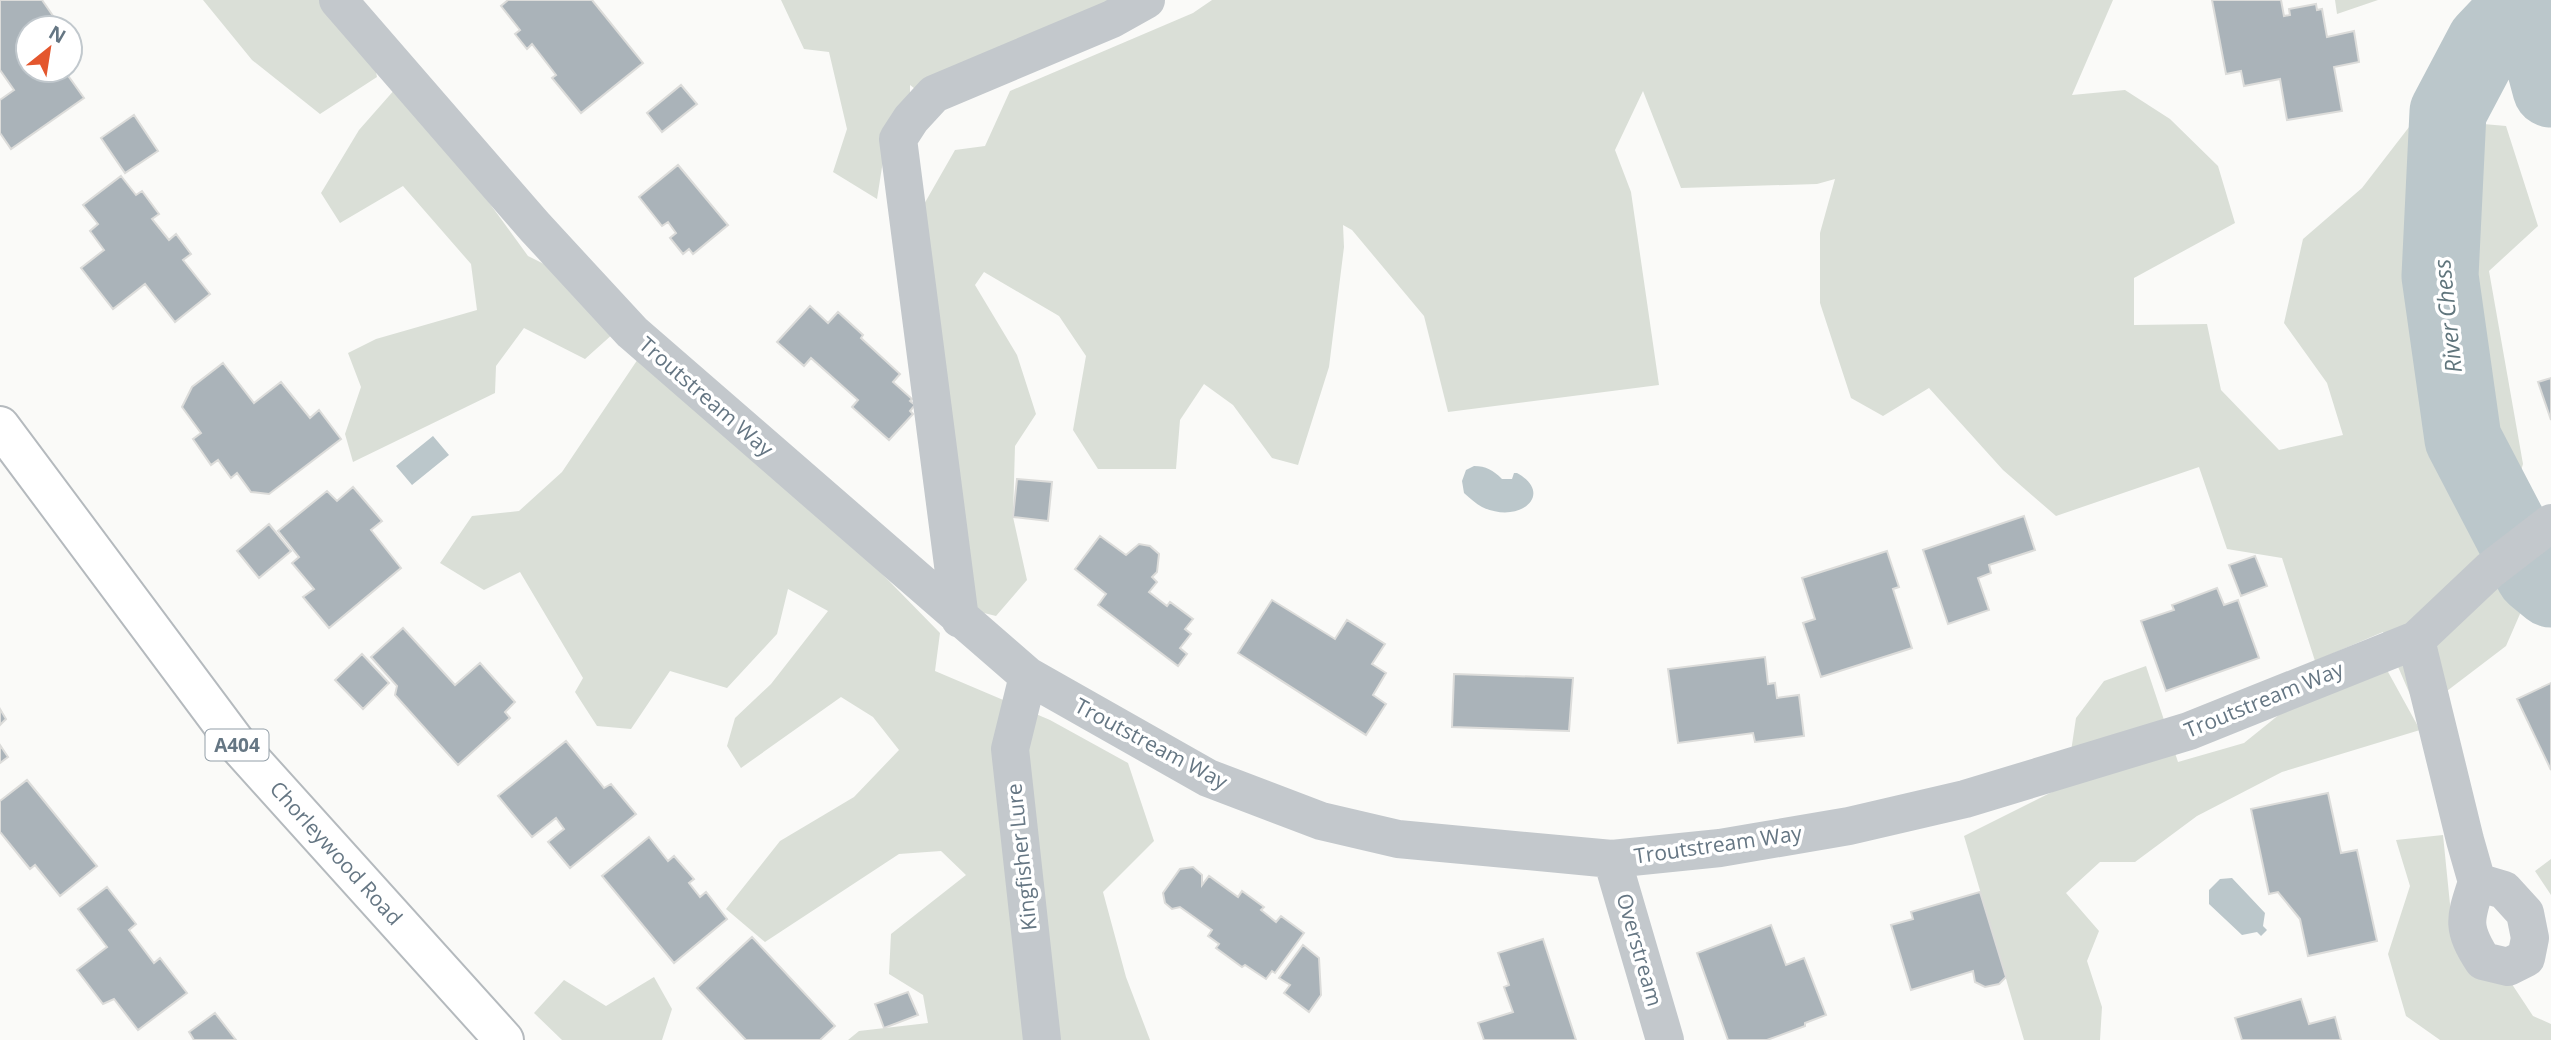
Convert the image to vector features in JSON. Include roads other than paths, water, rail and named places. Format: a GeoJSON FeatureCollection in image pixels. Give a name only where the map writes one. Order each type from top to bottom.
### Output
{"type":"FeatureCollection","features":[{"type":"Feature","properties":{"kind":"main road","name":"Chorleywood Road"},"geometry":{"type":"LineString","coordinates":[[0,426],[237,744],[504,1040]]}},
{"type":"Feature","properties":{"kind":"street","name":"Troutstream Way"},"geometry":{"type":"LineString","coordinates":[[338,0],[535,227],[632,332],[1028,676],[1208,778],[1321,821],[1398,839],[1612,859],[1720,848],[1849,826],[1965,799],[2189,731],[2416,639],[2490,570],[2551,523]]}},
{"type":"Feature","properties":{"kind":"street"},"geometry":{"type":"LineString","coordinates":[[960,618],[898,139],[911,119],[934,94],[1112,19],[1146,0]]}},
{"type":"Feature","properties":{"kind":"street"},"geometry":{"type":"LineString","coordinates":[[2416,639],[2477,882]]}},
{"type":"Feature","properties":{"kind":"street","name":"Kingfisher Lure"},"geometry":{"type":"LineString","coordinates":[[1028,676],[1010,749],[1041,1040]]}},
{"type":"Feature","properties":{"kind":"street","name":"Overstream"},"geometry":{"type":"LineString","coordinates":[[1612,859],[1665,1040]]}},
{"type":"Feature","properties":{"kind":"waterway","name":"River Chess"},"geometry":{"type":"LineString","coordinates":[[2525,0],[2485,42],[2448,112],[2440,276],[2463,439],[2534,575],[2551,589]]}},
{"type":"Feature","properties":{"kind":"waterway","name":"River Chess"},"geometry":{"type":"LineString","coordinates":[[2527,0],[2551,89]]}}]}
